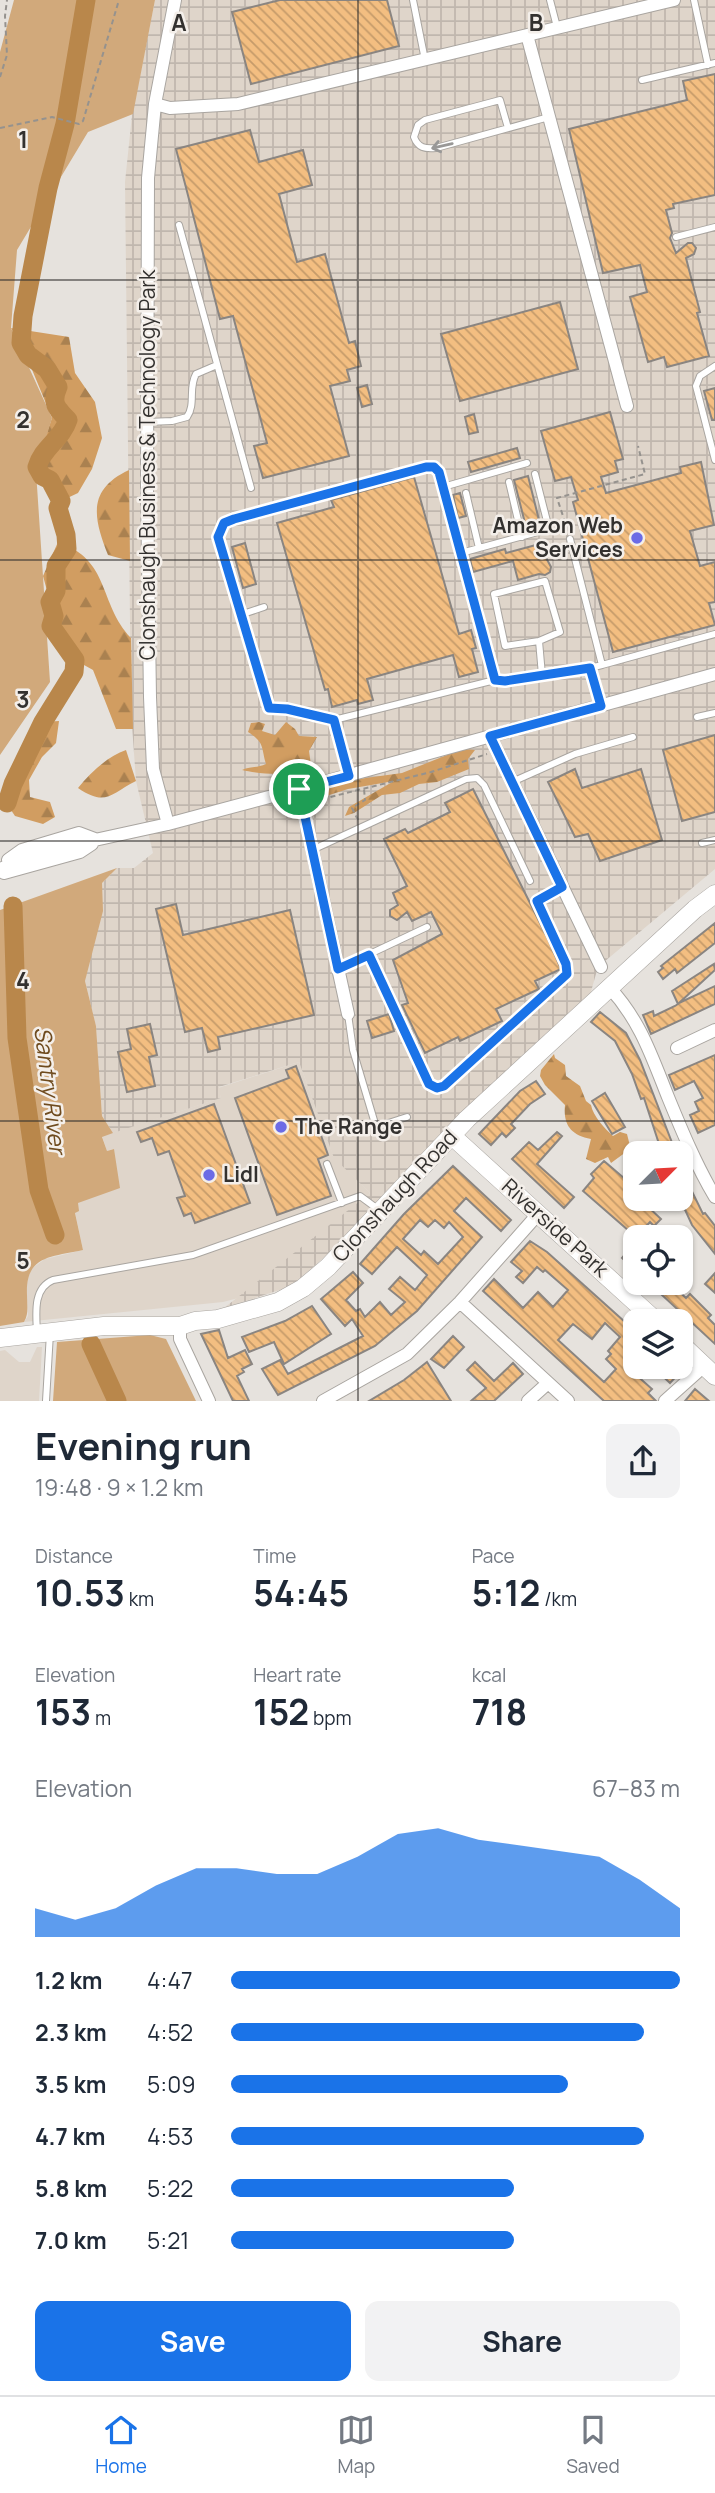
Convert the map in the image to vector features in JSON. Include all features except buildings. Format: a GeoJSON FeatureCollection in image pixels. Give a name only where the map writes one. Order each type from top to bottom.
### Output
{"type":"FeatureCollection","features":[{"type":"Feature","properties":{"kind":"street","name":"Clonshaugh Business & Technology Park"},"geometry":{"type":"LineString","coordinates":[[168,824],[153,769],[148,644],[147,219],[155,104],[175,0]]}},
{"type":"Feature","properties":{"kind":"street"},"geometry":{"type":"LineString","coordinates":[[155,104],[170,107],[238,104],[674,0]]}},
{"type":"Feature","properties":{"kind":"street"},"geometry":{"type":"LineString","coordinates":[[527,36],[627,406]]}},
{"type":"Feature","properties":{"kind":"street"},"geometry":{"type":"LineString","coordinates":[[0,870],[12,872],[80,852],[98,840],[349,776],[715,674]]}},
{"type":"Feature","properties":{"kind":"street"},"geometry":{"type":"LineString","coordinates":[[490,736],[600,967]]}},
{"type":"Feature","properties":{"kind":"street"},"geometry":{"type":"LineString","coordinates":[[299,789],[348,1014]]}},
{"type":"Feature","properties":{"kind":"street"},"geometry":{"type":"LineString","coordinates":[[0,870],[22,850],[79,833],[98,840]]}},
{"type":"Feature","properties":{"kind":"street","name":"Clonshaugh Road"},"geometry":{"type":"LineString","coordinates":[[0,1338],[104,1326],[180,1326],[244,1313],[278,1302],[303,1288],[328,1267],[452,1135],[609,987],[715,894]]}},
{"type":"Feature","properties":{"kind":"street"},"geometry":{"type":"LineString","coordinates":[[609,987],[622,1000],[635,1020],[689,1146],[715,1196]]}},
{"type":"Feature","properties":{"kind":"street"},"geometry":{"type":"LineString","coordinates":[[677,1048],[715,1030]]}},
{"type":"Feature","properties":{"kind":"street","name":"Riverside Park"},"geometry":{"type":"LineString","coordinates":[[452,1135],[643,1309]]}},
{"type":"Feature","properties":{"kind":"street"},"geometry":{"type":"LineString","coordinates":[[323,1401],[407,1354],[460,1302],[539,1213]]}},
{"type":"Feature","properties":{"kind":"street"},"geometry":{"type":"LineString","coordinates":[[460,1302],[568,1401]]}},
{"type":"Feature","properties":{"kind":"street"},"geometry":{"type":"LineString","coordinates":[[180,1326],[180,1339],[209,1401]]}},
{"type":"Feature","properties":{"kind":"street"},"geometry":{"type":"LineString","coordinates":[[664,1401],[709,1371],[693,1356]]}},
{"type":"Feature","properties":{"kind":"street"},"geometry":{"type":"LineString","coordinates":[[528,1401],[548,1382]]}},
{"type":"Feature","properties":{"kind":"lane"},"geometry":{"type":"LineString","coordinates":[[413,0],[425,60]]}},
{"type":"Feature","properties":{"kind":"lane"},"geometry":{"type":"LineString","coordinates":[[550,0],[557,27]]}},
{"type":"Feature","properties":{"kind":"lane"},"geometry":{"type":"LineString","coordinates":[[642,80],[712,64],[694,0]]}},
{"type":"Feature","properties":{"kind":"lane"},"geometry":{"type":"LineString","coordinates":[[508,128],[500,100],[425,120],[418,125],[414,137],[422,147],[436,149],[548,117]]}},
{"type":"Feature","properties":{"kind":"lane"},"geometry":{"type":"LineString","coordinates":[[179,225],[251,488]]}},
{"type":"Feature","properties":{"kind":"lane"},"geometry":{"type":"LineString","coordinates":[[676,237],[715,227]]}},
{"type":"Feature","properties":{"kind":"lane"},"geometry":{"type":"LineString","coordinates":[[147,422],[172,421],[187,417],[192,409],[192,381],[196,373],[217,365]]}},
{"type":"Feature","properties":{"kind":"lane"},"geometry":{"type":"LineString","coordinates":[[715,366],[700,376],[696,386],[715,460]]}},
{"type":"Feature","properties":{"kind":"lane"},"geometry":{"type":"LineString","coordinates":[[443,487],[527,463]]}},
{"type":"Feature","properties":{"kind":"lane"},"geometry":{"type":"LineString","coordinates":[[495,680],[439,472],[434,467],[224,523],[218,537],[269,708],[287,709],[334,720],[495,680],[505,681],[590,668],[715,634]]}},
{"type":"Feature","properties":{"kind":"lane"},"geometry":{"type":"LineString","coordinates":[[461,553],[550,529],[535,474]]}},
{"type":"Feature","properties":{"kind":"lane"},"geometry":{"type":"LineString","coordinates":[[509,482],[522,537]]}},
{"type":"Feature","properties":{"kind":"lane"},"geometry":{"type":"LineString","coordinates":[[466,493],[480,548]]}},
{"type":"Feature","properties":{"kind":"lane"},"geometry":{"type":"LineString","coordinates":[[570,539],[602,665]]}},
{"type":"Feature","properties":{"kind":"lane"},"geometry":{"type":"LineString","coordinates":[[545,581],[560,632],[539,641],[505,646],[494,594],[545,581]]}},
{"type":"Feature","properties":{"kind":"lane"},"geometry":{"type":"LineString","coordinates":[[240,615],[264,607]]}},
{"type":"Feature","properties":{"kind":"lane"},"geometry":{"type":"LineString","coordinates":[[539,641],[542,675]]}},
{"type":"Feature","properties":{"kind":"lane"},"geometry":{"type":"LineString","coordinates":[[590,668],[601,706]]}},
{"type":"Feature","properties":{"kind":"lane"},"geometry":{"type":"LineString","coordinates":[[697,717],[715,713]]}},
{"type":"Feature","properties":{"kind":"lane"},"geometry":{"type":"LineString","coordinates":[[334,720],[349,776]]}},
{"type":"Feature","properties":{"kind":"lane"},"geometry":{"type":"LineString","coordinates":[[512,782],[575,754],[633,737]]}},
{"type":"Feature","properties":{"kind":"lane"},"geometry":{"type":"LineString","coordinates":[[312,849],[466,779],[477,778],[484,785],[530,881]]}},
{"type":"Feature","properties":{"kind":"lane"},"geometry":{"type":"LineString","coordinates":[[702,843],[715,841]]}},
{"type":"Feature","properties":{"kind":"lane"},"geometry":{"type":"LineString","coordinates":[[369,955],[429,1084],[437,1088],[444,1086],[567,974],[566,964],[537,901],[562,887]]}},
{"type":"Feature","properties":{"kind":"lane"},"geometry":{"type":"LineString","coordinates":[[338,969],[427,926]]}},
{"type":"Feature","properties":{"kind":"lane"},"geometry":{"type":"LineString","coordinates":[[348,1014],[353,1050],[376,1127],[407,1118]]}},
{"type":"Feature","properties":{"kind":"lane"},"geometry":{"type":"LineString","coordinates":[[327,1164],[342,1203]]}},
{"type":"Feature","properties":{"kind":"lane"},"geometry":{"type":"LineString","coordinates":[[46,1401],[43,1333],[37,1303],[42,1286],[47,1282],[193,1255],[360,1196],[381,1211]]}},
{"type":"Feature","properties":{"kind":"path"},"geometry":{"type":"LineString","coordinates":[[0,77],[6,55],[7,0]]}},
{"type":"Feature","properties":{"kind":"path"},"geometry":{"type":"LineString","coordinates":[[0,128],[52,117],[79,124],[83,121],[119,0]]}},
{"type":"Feature","properties":{"kind":"path"},"geometry":{"type":"LineString","coordinates":[[570,539],[557,498],[645,474],[638,446]]}},
{"type":"Feature","properties":{"kind":"path"},"geometry":{"type":"LineString","coordinates":[[303,804],[431,772],[498,751]]}},
{"type":"Feature","properties":{"kind":"path"},"geometry":{"type":"LineString","coordinates":[[362,827],[352,808],[365,800],[364,789]]}},
{"type":"Feature","properties":{"kind":"shaded area"},"geometry":{"type":"Polygon","coordinates":[[[14,0],[155,0],[133,114],[88,132],[17,250],[11,328],[52,418],[36,471],[50,682],[0,755],[0,52],[14,0]]]}},
{"type":"Feature","properties":{"kind":"shaded area"},"geometry":{"type":"Polygon","coordinates":[[[155,0],[715,0],[715,869],[598,967],[590,995],[340,1243],[292,1286],[224,1308],[370,1193],[334,1158],[299,1062],[219,1087],[221,1098],[113,1133],[102,1116],[96,1027],[85,981],[102,883],[117,868],[134,868],[153,853],[136,781],[131,711],[125,182],[132,115],[155,0]]]}},
{"type":"Feature","properties":{"kind":"shaded area"},"geometry":{"type":"Polygon","coordinates":[[[117,868],[102,883],[103,911],[85,981],[96,1026],[102,1116],[113,1133],[102,1137],[107,1151],[114,1149],[120,1188],[78,1203],[79,1211],[75,1213],[83,1250],[51,1257],[36,1265],[28,1282],[24,1322],[0,1326],[0,910],[117,868]]]}},
{"type":"Feature","properties":{"kind":"shaded area"},"geometry":{"type":"Polygon","coordinates":[[[299,1062],[334,1157],[370,1193],[258,1293],[223,1302],[24,1322],[28,1316],[26,1285],[31,1269],[45,1259],[83,1250],[75,1212],[113,1149],[107,1151],[102,1136],[221,1098],[218,1088],[299,1062]]]}},
{"type":"Feature","properties":{"kind":"shaded area"},"geometry":{"type":"Polygon","coordinates":[[[150,1335],[166,1339],[196,1401],[53,1401],[57,1342],[150,1335]]]}},
{"type":"Feature","properties":{"kind":"shaded area"},"geometry":{"type":"Polygon","coordinates":[[[37,1347],[42,1347],[39,1401],[0,1401],[0,1351],[5,1350],[19,1362],[30,1362],[37,1347]]]}},
{"type":"Feature","properties":{"kind":"green space"},"geometry":{"type":"Polygon","coordinates":[[[11,328],[69,337],[75,373],[95,402],[102,438],[92,469],[78,493],[61,501],[51,493],[41,474],[42,452],[52,418],[21,343],[11,328]]]}},
{"type":"Feature","properties":{"kind":"green space"},"geometry":{"type":"Polygon","coordinates":[[[129,470],[130,561],[108,555],[97,518],[97,506],[106,487],[129,470]]]}},
{"type":"Feature","properties":{"kind":"green space"},"geometry":{"type":"Polygon","coordinates":[[[58,542],[75,550],[96,571],[113,611],[131,638],[133,729],[116,729],[93,670],[75,660],[51,626],[54,616],[43,576],[58,542]]]}},
{"type":"Feature","properties":{"kind":"green space"},"geometry":{"type":"Polygon","coordinates":[[[59,721],[56,743],[42,757],[29,780],[30,797],[50,802],[55,817],[43,824],[15,816],[5,801],[10,773],[26,759],[43,722],[59,721]]]}},
{"type":"Feature","properties":{"kind":"green space"},"geometry":{"type":"Polygon","coordinates":[[[286,722],[299,736],[317,737],[309,751],[311,765],[288,773],[268,774],[242,770],[266,764],[260,742],[248,732],[251,723],[265,724],[262,731],[275,735],[286,722]]]}},
{"type":"Feature","properties":{"kind":"green space"},"geometry":{"type":"Polygon","coordinates":[[[462,749],[475,750],[468,759],[469,769],[437,782],[419,784],[400,793],[382,795],[354,813],[345,816],[349,807],[394,781],[348,789],[323,797],[325,790],[337,782],[402,773],[462,749]]]}},
{"type":"Feature","properties":{"kind":"green space"},"geometry":{"type":"Polygon","coordinates":[[[126,750],[136,781],[102,798],[78,788],[100,766],[126,750]]]}},
{"type":"Feature","properties":{"kind":"green space"},"geometry":{"type":"Polygon","coordinates":[[[554,1054],[555,1058],[565,1065],[566,1076],[580,1086],[586,1101],[603,1126],[613,1136],[620,1132],[627,1134],[629,1141],[623,1141],[623,1154],[611,1163],[608,1157],[595,1163],[586,1159],[591,1139],[578,1135],[570,1128],[565,1118],[565,1105],[545,1085],[540,1076],[541,1070],[554,1054]]]}},
{"type":"Feature","properties":{"kind":"waterway","name":"Santry River"},"geometry":{"type":"LineString","coordinates":[[7,803],[13,784],[43,722],[74,672],[75,660],[51,626],[54,616],[50,602],[56,591],[56,566],[67,549],[58,508],[61,501],[50,480],[42,476],[37,467],[43,454],[68,420],[56,405],[58,387],[47,369],[28,355],[21,343],[23,316],[48,188],[65,124],[86,0]]}},
{"type":"Feature","properties":{"kind":"waterway","name":"Santry River"},"geometry":{"type":"LineString","coordinates":[[13,906],[17,1038],[39,1190],[55,1235]]}},
{"type":"Feature","properties":{"kind":"waterway","name":"Santry River"},"geometry":{"type":"LineString","coordinates":[[91,1344],[117,1401]]}},
{"type":"Feature","properties":{"kind":"place","name":"Amazon Web Services"},"geometry":{"type":"Point","coordinates":[637,538]}},
{"type":"Feature","properties":{"kind":"place","name":"The Range"},"geometry":{"type":"Point","coordinates":[281,1127]}},
{"type":"Feature","properties":{"kind":"place","name":"Lidl"},"geometry":{"type":"Point","coordinates":[209,1175]}},
{"type":"Feature","properties":{"kind":"route"},"geometry":{"type":"LineString","coordinates":[[434,467],[439,472],[495,680],[505,681],[590,668],[601,706],[490,736],[562,887],[537,901],[566,964],[567,974],[444,1086],[437,1088],[429,1084],[369,955],[338,969],[299,789],[349,776],[334,720],[287,709],[269,708],[218,537],[224,523],[234,519],[434,467]]}}]}
